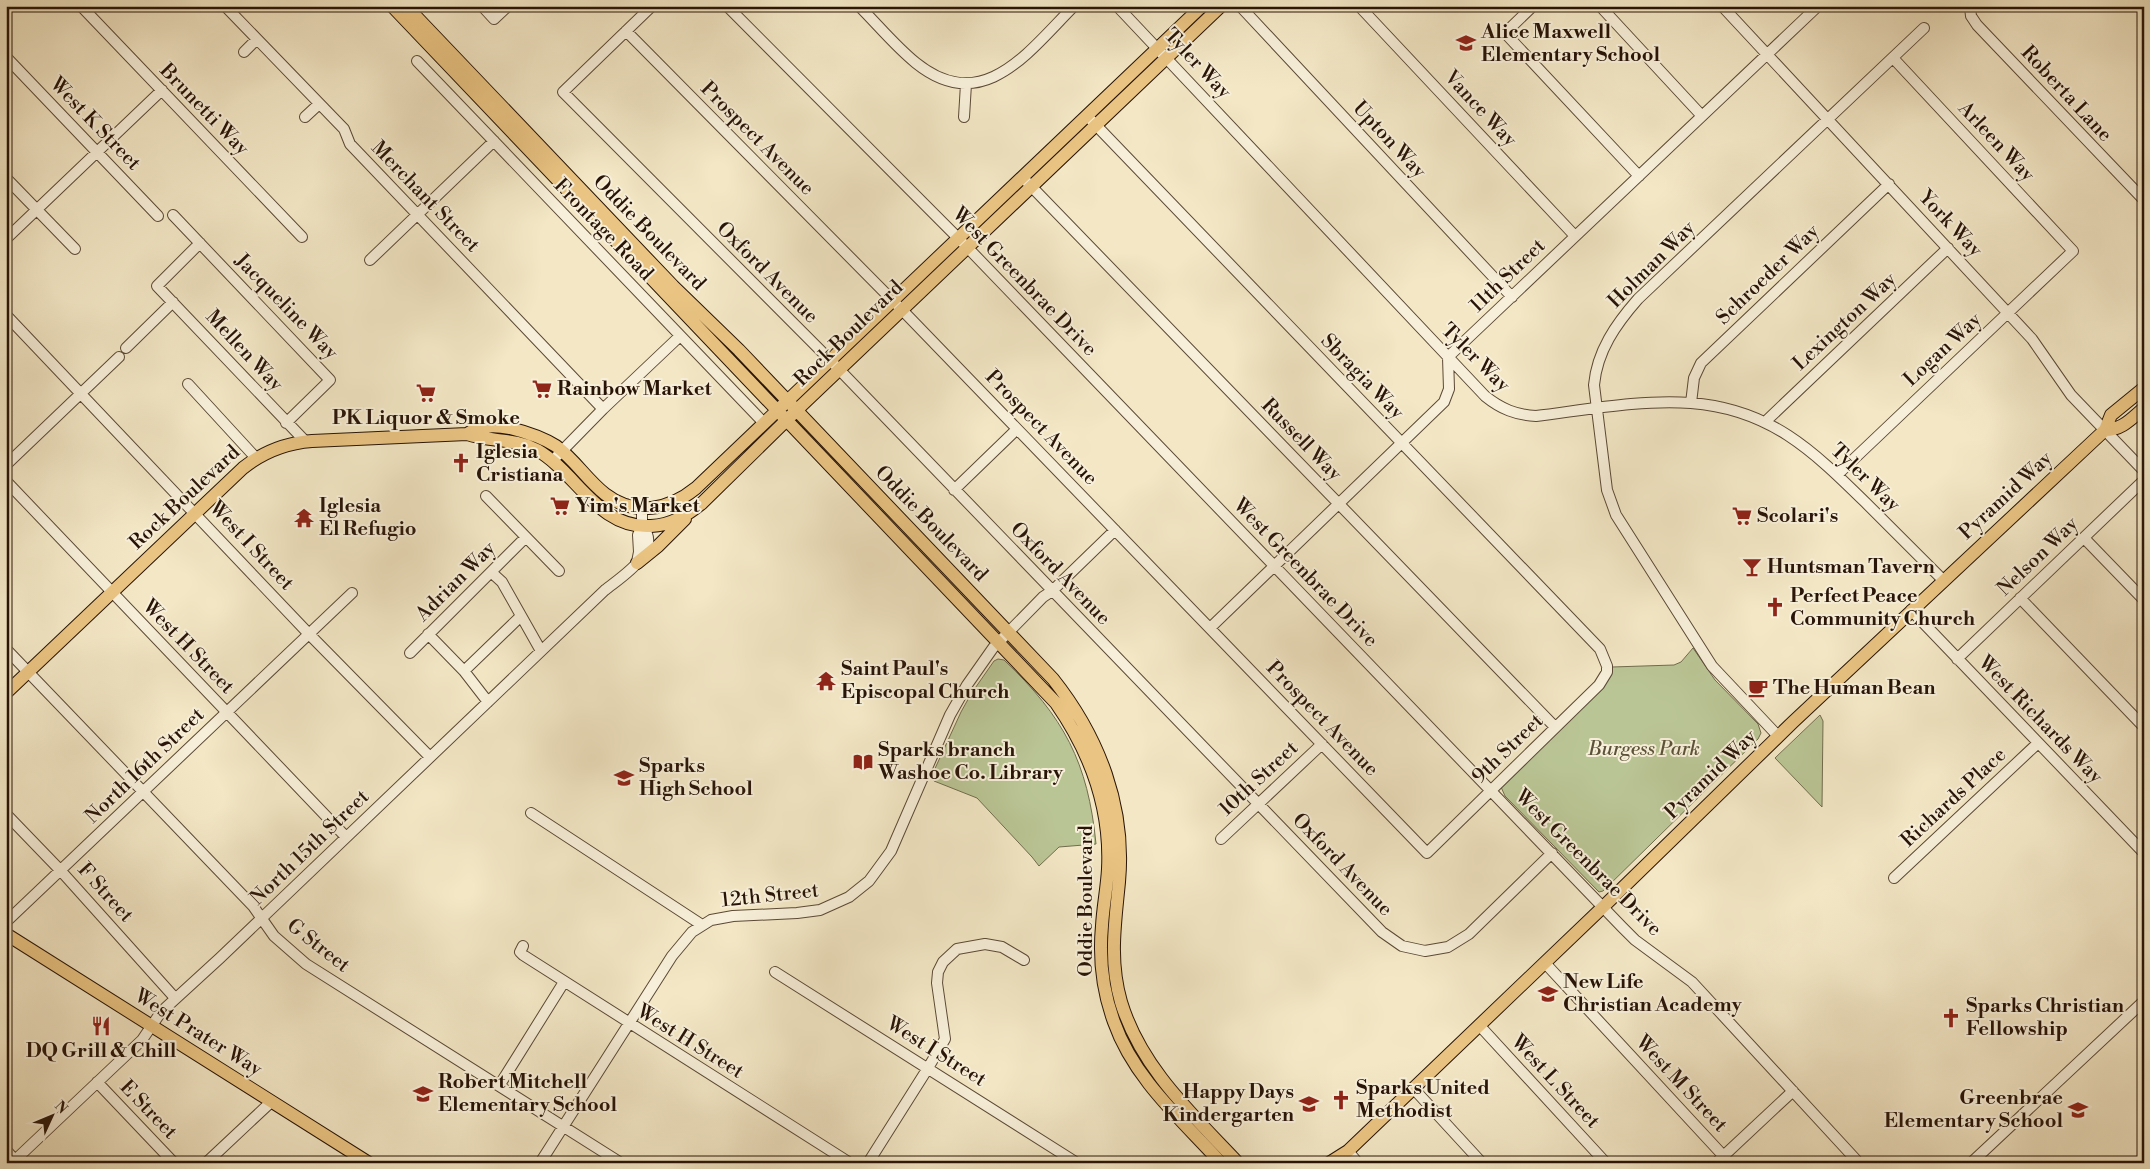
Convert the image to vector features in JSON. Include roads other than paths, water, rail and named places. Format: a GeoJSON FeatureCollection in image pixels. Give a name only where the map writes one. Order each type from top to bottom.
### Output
{"type":"FeatureCollection","features":[{"type":"Feature","properties":{"kind":"main road","name":"Oddie Boulevard"},"geometry":{"type":"LineString","coordinates":[[392,6],[782,405],[796,410],[1053,679],[1078,712],[1098,752],[1110,786],[1116,816],[1120,850],[1113,952],[1118,988],[1131,1029],[1144,1054],[1165,1084],[1238,1163]]}},
{"type":"Feature","properties":{"kind":"main road","name":"Oddie Boulevard"},"geometry":{"type":"LineString","coordinates":[[406,6],[660,272],[782,405],[786,420],[1044,689],[1067,719],[1086,755],[1098,790],[1106,827],[1108,867],[1101,935],[1102,972],[1110,1011],[1120,1038],[1142,1076],[1221,1163]]}},
{"type":"Feature","properties":{"kind":"main road","name":"Rock Boulevard"},"geometry":{"type":"LineString","coordinates":[[6,693],[195,513],[256,458],[278,448],[306,442],[467,434],[481,426],[507,427],[534,435],[605,494],[622,503],[642,508],[668,505],[686,496],[830,360],[897,305],[962,243],[1022,177],[1202,6]]}},
{"type":"Feature","properties":{"kind":"main road","name":"Rock Boulevard"},"geometry":{"type":"LineString","coordinates":[[962,243],[1032,186],[1221,6]]}},
{"type":"Feature","properties":{"kind":"main road","name":"Rock Boulevard"},"geometry":{"type":"LineString","coordinates":[[557,456],[602,510],[621,521],[642,526],[675,521],[692,511],[839,370],[897,305]]}},
{"type":"Feature","properties":{"kind":"main road","name":"Pyramid Way"},"geometry":{"type":"LineString","coordinates":[[1329,1163],[1348,1151],[1603,908],[1778,736],[2104,430],[2111,415],[2144,388]]}},
{"type":"Feature","properties":{"kind":"main road","name":"Pyramid Way"},"geometry":{"type":"LineString","coordinates":[[2104,430],[2115,430],[2144,408]]}},
{"type":"Feature","properties":{"kind":"main road"},"geometry":{"type":"LineString","coordinates":[[637,563],[658,546],[692,511]]}},
{"type":"Feature","properties":{"kind":"main road","name":"West Prater Way"},"geometry":{"type":"LineString","coordinates":[[6,934],[369,1163]]}},
{"type":"Feature","properties":{"kind":"main road","name":"Pyramid Way"},"geometry":{"type":"LineString","coordinates":[[1340,1163],[1348,1151]]}},
{"type":"Feature","properties":{"kind":"street","name":"Brunetti Way"},"geometry":{"type":"LineString","coordinates":[[81,6],[302,237]]}},
{"type":"Feature","properties":{"kind":"street","name":"Merchant Street"},"geometry":{"type":"LineString","coordinates":[[225,6],[344,129],[350,144],[603,409]]}},
{"type":"Feature","properties":{"kind":"street"},"geometry":{"type":"LineString","coordinates":[[482,6],[494,19],[508,6]]}},
{"type":"Feature","properties":{"kind":"street"},"geometry":{"type":"LineString","coordinates":[[626,31],[652,6]]}},
{"type":"Feature","properties":{"kind":"street","name":"West Greenbrae Drive"},"geometry":{"type":"LineString","coordinates":[[727,6],[962,243],[1603,908],[1636,940],[1692,982],[1859,1163]]}},
{"type":"Feature","properties":{"kind":"street"},"geometry":{"type":"LineString","coordinates":[[859,6],[916,63],[939,78],[966,84],[994,79],[1017,63],[1074,6]]}},
{"type":"Feature","properties":{"kind":"street","name":"Tyler Way"},"geometry":{"type":"LineString","coordinates":[[1117,6],[1494,404],[1524,419],[1536,416],[1653,403],[1691,403],[1726,408],[1765,422],[1806,446],[1943,580]]}},
{"type":"Feature","properties":{"kind":"street","name":"Upton Way"},"geometry":{"type":"LineString","coordinates":[[1240,6],[1512,297]]}},
{"type":"Feature","properties":{"kind":"street","name":"Vance Way"},"geometry":{"type":"LineString","coordinates":[[1359,6],[1575,236]]}},
{"type":"Feature","properties":{"kind":"street"},"geometry":{"type":"LineString","coordinates":[[1533,6],[1505,33],[1639,176]]}},
{"type":"Feature","properties":{"kind":"street"},"geometry":{"type":"LineString","coordinates":[[1600,6],[1702,116]]}},
{"type":"Feature","properties":{"kind":"street","name":"York Way"},"geometry":{"type":"LineString","coordinates":[[1722,6],[2008,312],[2032,339],[2071,395],[2144,471]]}},
{"type":"Feature","properties":{"kind":"street","name":"11th Street"},"geometry":{"type":"LineString","coordinates":[[1448,357],[1818,6]]}},
{"type":"Feature","properties":{"kind":"street","name":"Roberta Lane"},"geometry":{"type":"LineString","coordinates":[[1970,7],[1971,16],[1977,24],[2144,200]]}},
{"type":"Feature","properties":{"kind":"street","name":"Holman Way"},"geometry":{"type":"LineString","coordinates":[[1778,736],[1716,670],[1620,524],[1607,490],[1594,385],[1598,362],[1610,336],[1638,299],[1924,28]]}},
{"type":"Feature","properties":{"kind":"street","name":"Oxford Avenue"},"geometry":{"type":"LineString","coordinates":[[626,31],[562,92],[830,360],[1382,932],[1402,946],[1425,951],[1448,947],[1468,934],[1552,853]]}},
{"type":"Feature","properties":{"kind":"street","name":"Prospect Avenue"},"geometry":{"type":"LineString","coordinates":[[626,31],[897,305],[1427,852]]}},
{"type":"Feature","properties":{"kind":"street"},"geometry":{"type":"LineString","coordinates":[[244,52],[257,39]]}},
{"type":"Feature","properties":{"kind":"street","name":"West K Street"},"geometry":{"type":"LineString","coordinates":[[6,57],[158,216]]}},
{"type":"Feature","properties":{"kind":"street","name":"Arleen Way"},"geometry":{"type":"LineString","coordinates":[[1893,58],[2073,251]]}},
{"type":"Feature","properties":{"kind":"street","name":"Frontage Road"},"geometry":{"type":"LineString","coordinates":[[417,61],[764,423]]}},
{"type":"Feature","properties":{"kind":"street"},"geometry":{"type":"LineString","coordinates":[[964,118],[966,84]]}},
{"type":"Feature","properties":{"kind":"street"},"geometry":{"type":"LineString","coordinates":[[6,239],[162,90]]}},
{"type":"Feature","properties":{"kind":"street"},"geometry":{"type":"LineString","coordinates":[[305,117],[319,104]]}},
{"type":"Feature","properties":{"kind":"street","name":"Sbragia Way"},"geometry":{"type":"LineString","coordinates":[[1086,116],[1600,649],[1607,666]]}},
{"type":"Feature","properties":{"kind":"street"},"geometry":{"type":"LineString","coordinates":[[370,260],[494,141]]}},
{"type":"Feature","properties":{"kind":"street","name":"Russell Way"},"geometry":{"type":"LineString","coordinates":[[1022,177],[1555,728]]}},
{"type":"Feature","properties":{"kind":"street"},"geometry":{"type":"LineString","coordinates":[[6,178],[75,249]]}},
{"type":"Feature","properties":{"kind":"street","name":"Schroeder Way"},"geometry":{"type":"LineString","coordinates":[[1691,403],[1694,378],[1701,363],[1889,184]]}},
{"type":"Feature","properties":{"kind":"street","name":"Jacqueline Way"},"geometry":{"type":"LineString","coordinates":[[173,215],[330,380],[286,422]]}},
{"type":"Feature","properties":{"kind":"street","name":"Mellen Way"},"geometry":{"type":"LineString","coordinates":[[200,243],[158,286],[240,370],[306,442]]}},
{"type":"Feature","properties":{"kind":"street","name":"Lexington Way"},"geometry":{"type":"LineString","coordinates":[[1765,422],[1948,248]]}},
{"type":"Feature","properties":{"kind":"street","name":"Logan Way"},"geometry":{"type":"LineString","coordinates":[[1837,475],[2073,251]]}},
{"type":"Feature","properties":{"kind":"street"},"geometry":{"type":"LineString","coordinates":[[126,348],[174,302]]}},
{"type":"Feature","properties":{"kind":"street","name":"West I Street"},"geometry":{"type":"LineString","coordinates":[[6,315],[308,633],[430,757]]}},
{"type":"Feature","properties":{"kind":"street"},"geometry":{"type":"LineString","coordinates":[[557,456],[603,409],[680,336]]}},
{"type":"Feature","properties":{"kind":"street"},"geometry":{"type":"LineString","coordinates":[[6,465],[119,357]]}},
{"type":"Feature","properties":{"kind":"street"},"geometry":{"type":"LineString","coordinates":[[1210,628],[1444,402],[1449,389],[1448,357]]}},
{"type":"Feature","properties":{"kind":"street"},"geometry":{"type":"LineString","coordinates":[[188,384],[256,458]]}},
{"type":"Feature","properties":{"kind":"street"},"geometry":{"type":"LineString","coordinates":[[954,490],[1017,429]]}},
{"type":"Feature","properties":{"kind":"street","name":"Nelson Way"},"geometry":{"type":"LineString","coordinates":[[1957,659],[2144,480]]}},
{"type":"Feature","properties":{"kind":"street","name":"West H Street"},"geometry":{"type":"LineString","coordinates":[[6,482],[346,837]]}},
{"type":"Feature","properties":{"kind":"street"},"geometry":{"type":"LineString","coordinates":[[486,496],[558,571]]}},
{"type":"Feature","properties":{"kind":"street"},"geometry":{"type":"LineString","coordinates":[[637,563],[639,557],[638,535],[642,526],[642,508]]}},
{"type":"Feature","properties":{"kind":"street","name":"12th Street"},"geometry":{"type":"LineString","coordinates":[[540,1163],[676,950],[687,936],[702,925],[724,917],[797,914],[820,910],[842,901],[868,881],[890,851],[958,700],[1008,632],[1115,530]]}},
{"type":"Feature","properties":{"kind":"street","name":"Adrian Way"},"geometry":{"type":"LineString","coordinates":[[410,653],[526,538]]}},
{"type":"Feature","properties":{"kind":"street"},"geometry":{"type":"LineString","coordinates":[[2084,538],[2144,600]]}},
{"type":"Feature","properties":{"kind":"street","name":"North 15th Street"},"geometry":{"type":"LineString","coordinates":[[14,1161],[142,1040],[160,1013],[175,998],[541,651],[637,563]]}},
{"type":"Feature","properties":{"kind":"street"},"geometry":{"type":"LineString","coordinates":[[491,572],[502,582],[541,651]]}},
{"type":"Feature","properties":{"kind":"street","name":"North 16th Street"},"geometry":{"type":"LineString","coordinates":[[6,922],[352,593]]}},
{"type":"Feature","properties":{"kind":"street"},"geometry":{"type":"LineString","coordinates":[[2020,598],[2144,727]]}},
{"type":"Feature","properties":{"kind":"street","name":"West Richards Way"},"geometry":{"type":"LineString","coordinates":[[1912,610],[2144,853]]}},
{"type":"Feature","properties":{"kind":"street"},"geometry":{"type":"LineString","coordinates":[[464,671],[521,616]]}},
{"type":"Feature","properties":{"kind":"street"},"geometry":{"type":"LineString","coordinates":[[428,634],[464,671],[488,702]]}},
{"type":"Feature","properties":{"kind":"street","name":"G Street"},"geometry":{"type":"LineString","coordinates":[[6,649],[253,906],[278,940],[306,964],[622,1163]]}},
{"type":"Feature","properties":{"kind":"street","name":"9th Street"},"geometry":{"type":"LineString","coordinates":[[1427,852],[1599,685],[1605,677],[1607,666]]}},
{"type":"Feature","properties":{"kind":"street","name":"Richards Place"},"geometry":{"type":"LineString","coordinates":[[1894,878],[2038,743]]}},
{"type":"Feature","properties":{"kind":"street","name":"10th Street"},"geometry":{"type":"LineString","coordinates":[[1221,839],[1322,744]]}},
{"type":"Feature","properties":{"kind":"street"},"geometry":{"type":"LineString","coordinates":[[531,813],[702,925]]}},
{"type":"Feature","properties":{"kind":"street","name":"F Street"},"geometry":{"type":"LineString","coordinates":[[6,814],[61,871],[175,998]]}},
{"type":"Feature","properties":{"kind":"street"},"geometry":{"type":"LineString","coordinates":[[868,1163],[945,1039],[938,972],[948,956],[957,949],[985,944],[1002,947],[1024,960]]}},
{"type":"Feature","properties":{"kind":"street","name":"West H Street"},"geometry":{"type":"LineString","coordinates":[[523,946],[521,954],[850,1163]]}},
{"type":"Feature","properties":{"kind":"street","name":"West M Street"},"geometry":{"type":"LineString","coordinates":[[1545,962],[1723,1160]]}},
{"type":"Feature","properties":{"kind":"street","name":"West I Street"},"geometry":{"type":"LineString","coordinates":[[775,972],[1077,1163]]}},
{"type":"Feature","properties":{"kind":"street"},"geometry":{"type":"LineString","coordinates":[[500,1086],[564,982]]}},
{"type":"Feature","properties":{"kind":"street"},"geometry":{"type":"LineString","coordinates":[[1976,1161],[2144,1001]]}},
{"type":"Feature","properties":{"kind":"street","name":"West L Street"},"geometry":{"type":"LineString","coordinates":[[1479,1025],[1606,1163]]}},
{"type":"Feature","properties":{"kind":"street","name":"E Street"},"geometry":{"type":"LineString","coordinates":[[97,1082],[174,1163]]}},
{"type":"Feature","properties":{"kind":"street"},"geometry":{"type":"LineString","coordinates":[[1413,1088],[1482,1163]]}},
{"type":"Feature","properties":{"kind":"street"},"geometry":{"type":"LineString","coordinates":[[1723,1160],[1793,1091]]}},
{"type":"Feature","properties":{"kind":"street"},"geometry":{"type":"LineString","coordinates":[[206,1163],[271,1102]]}},
{"type":"Feature","properties":{"kind":"street"},"geometry":{"type":"LineString","coordinates":[[6,1150],[14,1161]]}},
{"type":"Feature","properties":{"kind":"street"},"geometry":{"type":"LineString","coordinates":[[1348,1151],[1358,1163]]}},
{"type":"Feature","properties":{"kind":"place","name":"Alice Maxwell Elementary School"},"geometry":{"type":"Point","coordinates":[1466,43]}},
{"type":"Feature","properties":{"kind":"place","name":"Rainbow Market"},"geometry":{"type":"Point","coordinates":[542,389]}},
{"type":"Feature","properties":{"kind":"place","name":"PK Liquor & Smoke"},"geometry":{"type":"Point","coordinates":[426,393]}},
{"type":"Feature","properties":{"kind":"place","name":"Iglesia Cristiana"},"geometry":{"type":"Point","coordinates":[461,463]}},
{"type":"Feature","properties":{"kind":"place","name":"Yim's Market"},"geometry":{"type":"Point","coordinates":[560,506]}},
{"type":"Feature","properties":{"kind":"place","name":"Scolari's"},"geometry":{"type":"Point","coordinates":[1742,516]}},
{"type":"Feature","properties":{"kind":"place","name":"Iglesia El Refugio"},"geometry":{"type":"Point","coordinates":[304,518]}},
{"type":"Feature","properties":{"kind":"place","name":"Huntsman Tavern"},"geometry":{"type":"Point","coordinates":[1752,567]}},
{"type":"Feature","properties":{"kind":"place","name":"Perfect Peace Community Church"},"geometry":{"type":"Point","coordinates":[1775,607]}},
{"type":"Feature","properties":{"kind":"place","name":"Saint Paul's Episcopal Church"},"geometry":{"type":"Point","coordinates":[826,681]}},
{"type":"Feature","properties":{"kind":"place","name":"The Human Bean"},"geometry":{"type":"Point","coordinates":[1758,688]}},
{"type":"Feature","properties":{"kind":"place","name":"Sparks branch Washoe Co. Library"},"geometry":{"type":"Point","coordinates":[863,762]}},
{"type":"Feature","properties":{"kind":"place","name":"Sparks High School"},"geometry":{"type":"Point","coordinates":[624,778]}},
{"type":"Feature","properties":{"kind":"place","name":"New Life Christian Academy"},"geometry":{"type":"Point","coordinates":[1548,994]}},
{"type":"Feature","properties":{"kind":"place","name":"Sparks Christian Fellowship"},"geometry":{"type":"Point","coordinates":[1951,1018]}},
{"type":"Feature","properties":{"kind":"place","name":"DQ Grill & Chill"},"geometry":{"type":"Point","coordinates":[101,1026]}},
{"type":"Feature","properties":{"kind":"place","name":"Robert Mitchell Elementary School"},"geometry":{"type":"Point","coordinates":[423,1094]}},
{"type":"Feature","properties":{"kind":"place","name":"Sparks United Methodist"},"geometry":{"type":"Point","coordinates":[1341,1100]}},
{"type":"Feature","properties":{"kind":"place","name":"Happy Days Kindergarten"},"geometry":{"type":"Point","coordinates":[1309,1104]}},
{"type":"Feature","properties":{"kind":"place","name":"Greenbrae Elementary School"},"geometry":{"type":"Point","coordinates":[2078,1110]}},
{"type":"Feature","properties":{"kind":"park label","name":"Burgess Park"},"geometry":{"type":"Point","coordinates":[1644,749]}}]}
